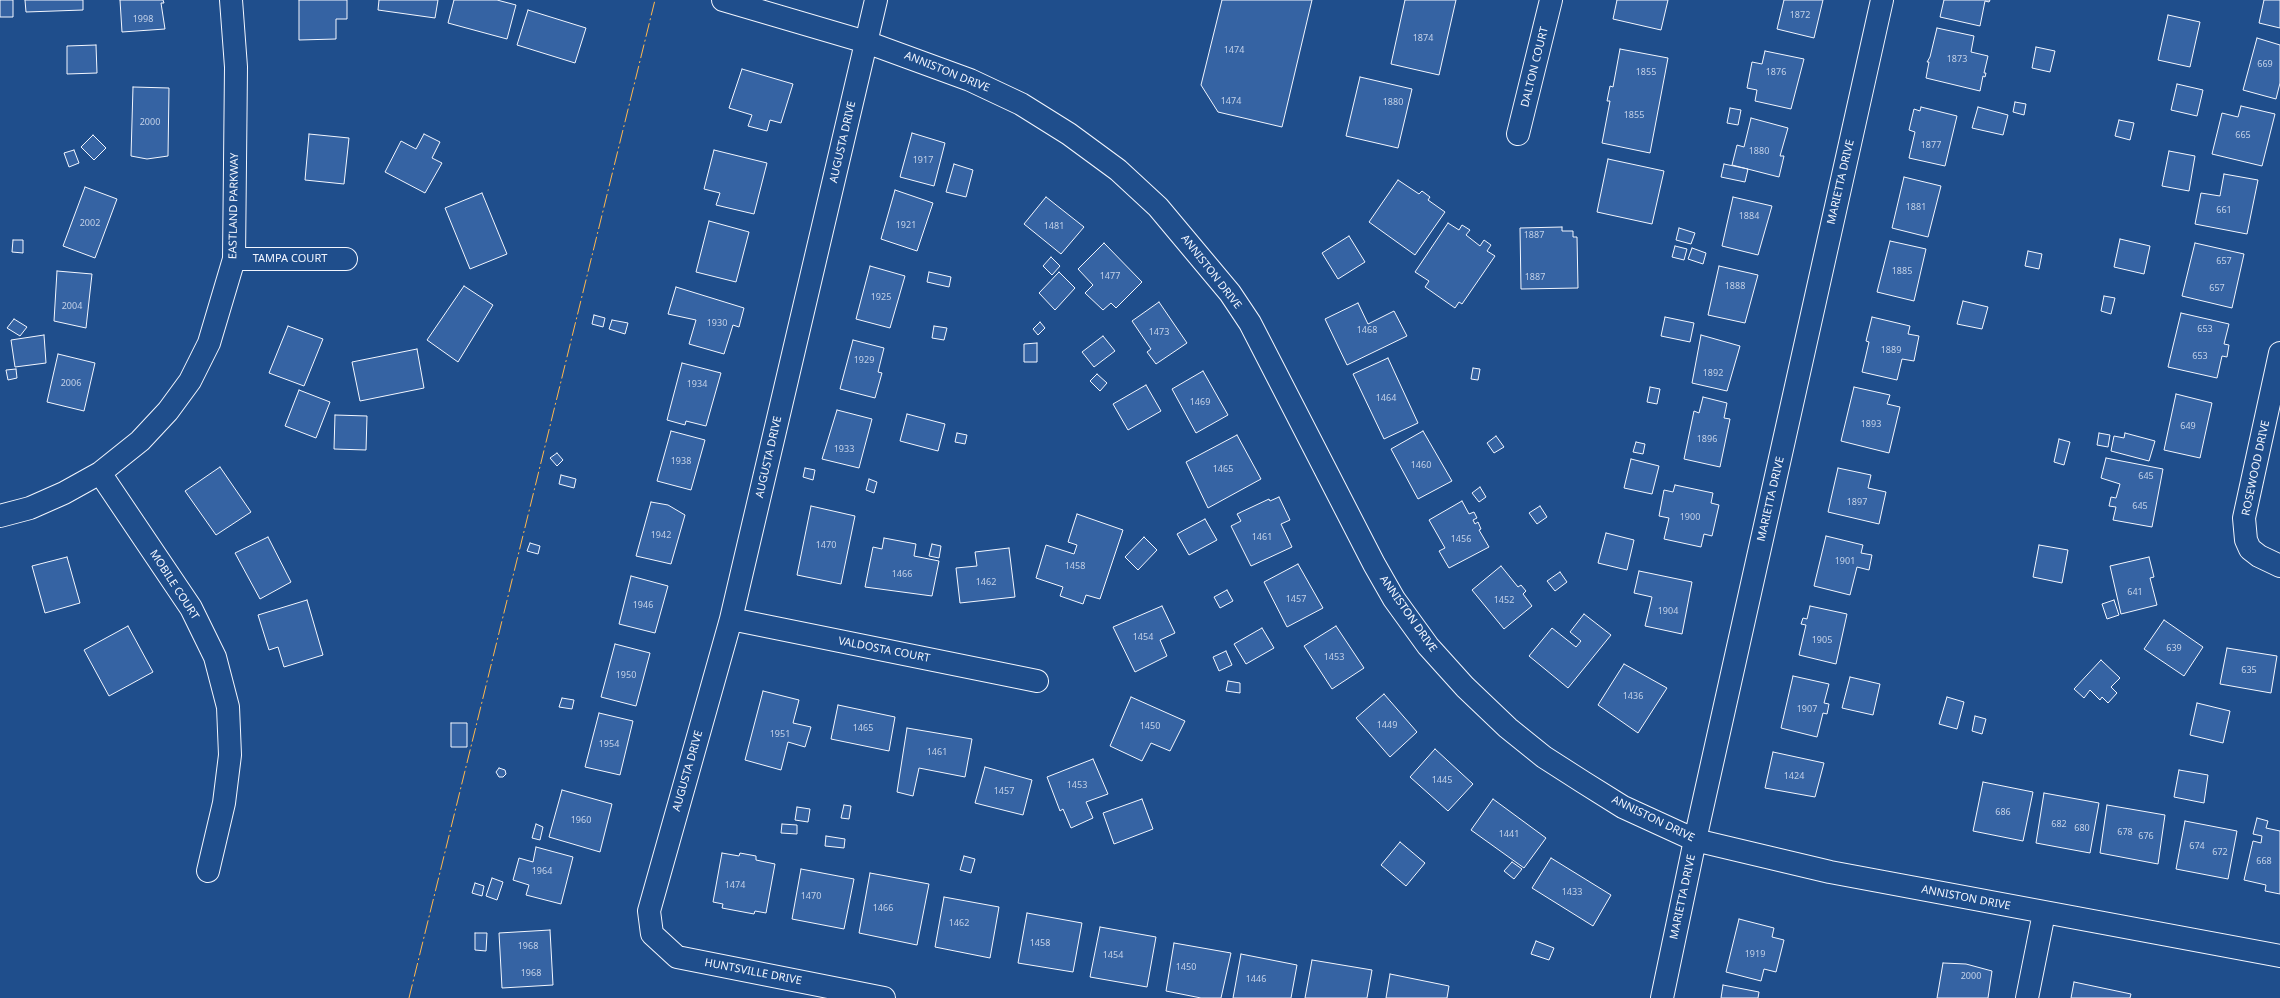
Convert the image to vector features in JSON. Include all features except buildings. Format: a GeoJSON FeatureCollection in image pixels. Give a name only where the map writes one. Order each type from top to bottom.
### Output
{"type":"FeatureCollection","features":[{"type":"Feature","properties":{"kind":"street","name":"EASTLAND PARKWAY"},"geometry":{"type":"LineString","coordinates":[[0,516],[36,505],[64,493],[100,473],[140,441],[168,411],[190,381],[210,343],[234,259],[236,67],[231,0]]}},
{"type":"Feature","properties":{"kind":"street","name":"ANNISTON DRIVE"},"geometry":{"type":"LineString","coordinates":[[723,0],[866,42],[970,80],[1020,104],[1069,134],[1118,170],[1158,207],[1230,293],[1250,324],[1374,564],[1394,599],[1428,646],[1465,687],[1508,728],[1544,757],[1624,807],[1695,840],[1830,872],[2280,956]]}},
{"type":"Feature","properties":{"kind":"street","name":"AUGUSTA DRIVE"},"geometry":{"type":"LineString","coordinates":[[649,911],[731,619],[876,0]]}},
{"type":"Feature","properties":{"kind":"street","name":"DALTON COURT"},"geometry":{"type":"LineString","coordinates":[[1518,134],[1551,0]]}},
{"type":"Feature","properties":{"kind":"street","name":"MARIETTA DRIVE"},"geometry":{"type":"LineString","coordinates":[[1662,998],[1695,840],[1882,0]]}},
{"type":"Feature","properties":{"kind":"street","name":"TAMPA COURT"},"geometry":{"type":"LineString","coordinates":[[234,259],[346,258]]}},
{"type":"Feature","properties":{"kind":"street","name":"ROSEWOOD DRIVE"},"geometry":{"type":"LineString","coordinates":[[2280,354],[2244,518],[2246,540],[2250,549],[2259,556],[2280,566]]}},
{"type":"Feature","properties":{"kind":"street","name":"MOBILE COURT"},"geometry":{"type":"LineString","coordinates":[[100,473],[191,608],[216,657],[228,707],[230,755],[224,803],[208,871]]}},
{"type":"Feature","properties":{"kind":"street","name":"VALDOSTA COURT"},"geometry":{"type":"LineString","coordinates":[[731,619],[1037,681]]}},
{"type":"Feature","properties":{"kind":"street","name":"HUNTSVILLE DRIVE"},"geometry":{"type":"LineString","coordinates":[[649,911],[652,934],[677,957],[884,998]]}},
{"type":"Feature","properties":{"kind":"street"},"geometry":{"type":"LineString","coordinates":[[2028,998],[2044,912]]}},
{"type":"Feature","properties":{"kind":"power"},"geometry":{"type":"LineString","coordinates":[[409,998],[655,0]]}}]}
